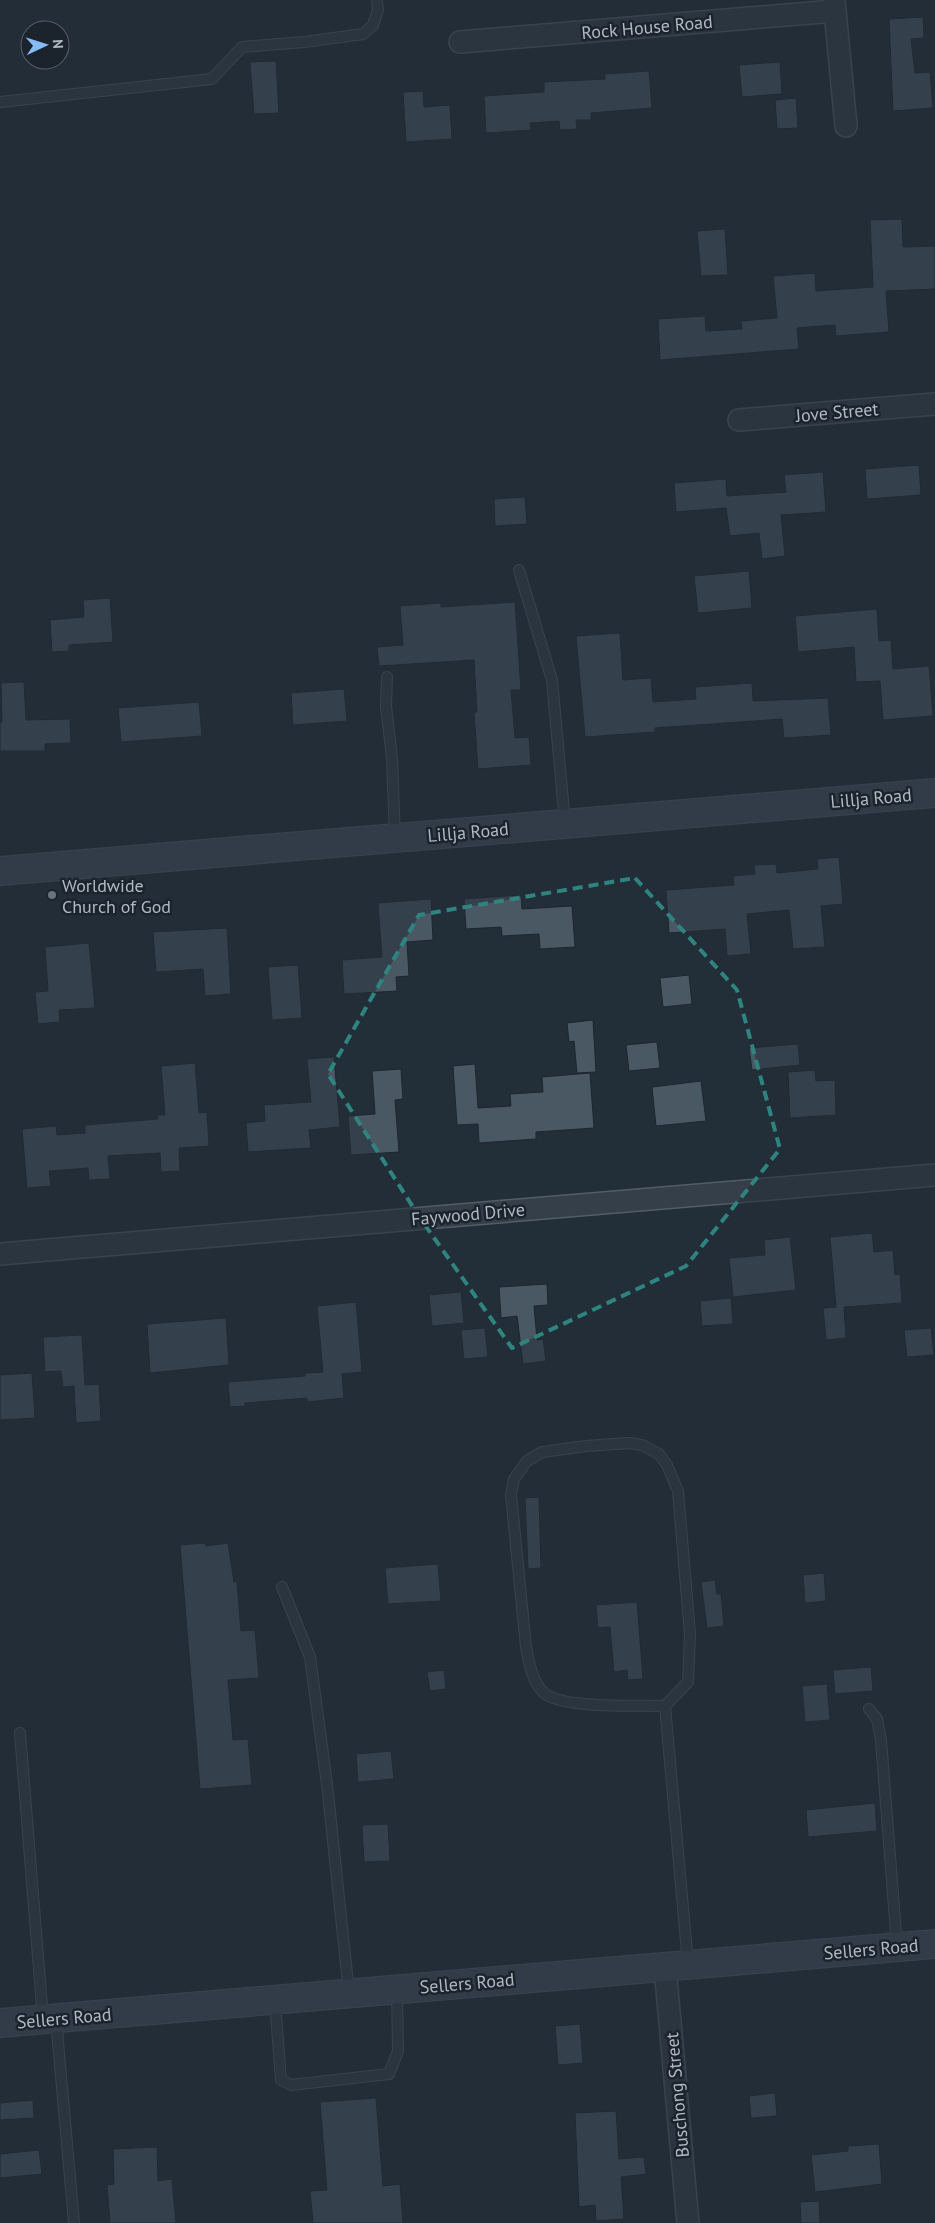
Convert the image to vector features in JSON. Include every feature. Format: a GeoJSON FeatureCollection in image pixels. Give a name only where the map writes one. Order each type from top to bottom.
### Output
{"type":"FeatureCollection","features":[{"type":"Feature","properties":{"kind":"street","name":"Rock House Road"},"geometry":{"type":"LineString","coordinates":[[460,42],[834,6]]}},
{"type":"Feature","properties":{"kind":"street"},"geometry":{"type":"LineString","coordinates":[[834,6],[846,126]]}},
{"type":"Feature","properties":{"kind":"street","name":"Jove Street"},"geometry":{"type":"LineString","coordinates":[[739,420],[935,404]]}},
{"type":"Feature","properties":{"kind":"street","name":"Lillja Road"},"geometry":{"type":"LineString","coordinates":[[0,871],[935,793]]}},
{"type":"Feature","properties":{"kind":"street","name":"Faywood Drive"},"geometry":{"type":"LineString","coordinates":[[0,1254],[935,1174]]}},
{"type":"Feature","properties":{"kind":"street","name":"Sellers Road"},"geometry":{"type":"LineString","coordinates":[[0,2023],[935,1944]]}},
{"type":"Feature","properties":{"kind":"street","name":"Buschong Street"},"geometry":{"type":"LineString","coordinates":[[677,1966],[688,2223]]}},
{"type":"Feature","properties":{"kind":"lane"},"geometry":{"type":"LineString","coordinates":[[0,102],[212,79],[242,47],[304,42],[363,34],[373,25],[378,10],[377,0]]}},
{"type":"Feature","properties":{"kind":"lane"},"geometry":{"type":"LineString","coordinates":[[519,570],[552,680],[565,824]]}},
{"type":"Feature","properties":{"kind":"lane"},"geometry":{"type":"LineString","coordinates":[[387,677],[386,706],[392,758],[395,838]]}},
{"type":"Feature","properties":{"kind":"lane"},"geometry":{"type":"LineString","coordinates":[[666,1706],[578,1704],[556,1699],[544,1693],[536,1682],[526,1647],[512,1495],[514,1478],[527,1461],[542,1452],[586,1446],[629,1443],[642,1445],[659,1454],[667,1465],[678,1491],[690,1634],[688,1682],[666,1706],[677,1966]]}},
{"type":"Feature","properties":{"kind":"lane"},"geometry":{"type":"LineString","coordinates":[[282,1587],[310,1657],[327,1784],[349,1993]]}},
{"type":"Feature","properties":{"kind":"lane"},"geometry":{"type":"LineString","coordinates":[[869,1709],[877,1719],[881,1740],[897,1947]]}},
{"type":"Feature","properties":{"kind":"lane"},"geometry":{"type":"LineString","coordinates":[[20,1733],[50,2019],[74,2223]]}},
{"type":"Feature","properties":{"kind":"lane"},"geometry":{"type":"LineString","coordinates":[[275,2000],[281,2080],[291,2085],[389,2074],[398,2051],[397,1989]]}},
{"type":"Feature","properties":{"kind":"highlighted area"},"geometry":{"type":"Polygon","coordinates":[[[635,878],[737,990],[780,1149],[686,1266],[512,1348],[420,1218],[328,1074],[419,915],[635,878]]]}},
{"type":"Feature","properties":{"kind":"building"},"geometry":{"type":"Polygon","coordinates":[[[923,17],[924,38],[911,39],[915,73],[930,72],[933,108],[893,111],[889,19],[923,17]]]}},
{"type":"Feature","properties":{"kind":"building"},"geometry":{"type":"Polygon","coordinates":[[[276,61],[279,113],[254,114],[250,62],[276,61]]]}},
{"type":"Feature","properties":{"kind":"building"},"geometry":{"type":"Polygon","coordinates":[[[780,62],[782,94],[742,97],[739,65],[780,62]]]}},
{"type":"Feature","properties":{"kind":"building"},"geometry":{"type":"Polygon","coordinates":[[[649,71],[652,108],[591,113],[591,120],[576,120],[577,129],[560,130],[559,121],[530,123],[531,130],[486,133],[484,96],[544,92],[544,82],[605,79],[605,74],[649,71]]]}},
{"type":"Feature","properties":{"kind":"building"},"geometry":{"type":"Polygon","coordinates":[[[423,91],[424,107],[450,105],[452,139],[406,142],[403,92],[423,91]]]}},
{"type":"Feature","properties":{"kind":"building"},"geometry":{"type":"Polygon","coordinates":[[[796,98],[798,128],[777,129],[775,100],[796,98]]]}},
{"type":"Feature","properties":{"kind":"building"},"geometry":{"type":"Polygon","coordinates":[[[902,219],[903,247],[935,246],[935,289],[886,291],[889,332],[836,336],[835,325],[797,328],[799,349],[660,360],[658,319],[705,316],[706,331],[742,329],[741,321],[777,318],[773,276],[815,273],[816,291],[873,287],[870,220],[902,219]]]}},
{"type":"Feature","properties":{"kind":"building"},"geometry":{"type":"Polygon","coordinates":[[[725,229],[728,275],[701,276],[697,231],[725,229]]]}},
{"type":"Feature","properties":{"kind":"building"},"geometry":{"type":"Polygon","coordinates":[[[919,465],[921,495],[867,499],[865,469],[919,465]]]}},
{"type":"Feature","properties":{"kind":"building"},"geometry":{"type":"Polygon","coordinates":[[[823,472],[826,512],[781,515],[785,556],[762,559],[759,533],[730,536],[726,508],[676,512],[674,483],[726,479],[727,496],[786,492],[784,475],[823,472]]]}},
{"type":"Feature","properties":{"kind":"building"},"geometry":{"type":"Polygon","coordinates":[[[525,497],[527,524],[495,526],[494,499],[525,497]]]}},
{"type":"Feature","properties":{"kind":"building"},"geometry":{"type":"Polygon","coordinates":[[[749,571],[752,608],[698,613],[694,576],[749,571]]]}},
{"type":"Feature","properties":{"kind":"building"},"geometry":{"type":"Polygon","coordinates":[[[110,598],[113,642],[69,645],[69,651],[52,652],[50,620],[84,617],[83,600],[110,598]]]}},
{"type":"Feature","properties":{"kind":"building"},"geometry":{"type":"Polygon","coordinates":[[[515,602],[521,690],[511,690],[515,738],[529,737],[531,765],[478,769],[474,712],[477,712],[474,660],[379,666],[377,647],[403,645],[400,606],[441,603],[441,607],[515,602]]]}},
{"type":"Feature","properties":{"kind":"building"},"geometry":{"type":"Polygon","coordinates":[[[877,609],[879,641],[891,640],[893,669],[929,666],[933,716],[883,720],[880,681],[856,682],[854,647],[798,652],[795,616],[877,609]]]}},
{"type":"Feature","properties":{"kind":"building"},"geometry":{"type":"Polygon","coordinates":[[[620,633],[623,680],[651,678],[653,702],[696,699],[695,687],[752,683],[753,701],[828,698],[831,735],[784,738],[782,719],[655,728],[655,732],[585,737],[576,636],[620,633]]]}},
{"type":"Feature","properties":{"kind":"building"},"geometry":{"type":"Polygon","coordinates":[[[24,682],[26,720],[70,719],[71,743],[45,744],[45,751],[0,751],[0,722],[2,722],[1,683],[24,682]]]}},
{"type":"Feature","properties":{"kind":"building"},"geometry":{"type":"Polygon","coordinates":[[[344,689],[347,721],[293,725],[291,693],[344,689]]]}},
{"type":"Feature","properties":{"kind":"building"},"geometry":{"type":"Polygon","coordinates":[[[199,702],[202,736],[121,742],[118,708],[199,702]]]}},
{"type":"Feature","properties":{"kind":"building"},"geometry":{"type":"Polygon","coordinates":[[[839,857],[843,904],[821,906],[825,947],[793,949],[789,910],[747,914],[751,954],[727,956],[725,929],[669,933],[666,890],[734,885],[733,876],[755,874],[754,865],[776,864],[777,873],[818,869],[817,859],[839,857]]]}},
{"type":"Feature","properties":{"kind":"building"},"geometry":{"type":"Polygon","coordinates":[[[521,895],[522,909],[572,906],[575,947],[540,949],[539,934],[502,936],[501,927],[466,929],[464,899],[521,895]]]}},
{"type":"Feature","properties":{"kind":"building"},"geometry":{"type":"Polygon","coordinates":[[[431,899],[433,940],[407,942],[409,976],[396,977],[397,991],[344,994],[342,960],[382,957],[378,903],[431,899]]]}},
{"type":"Feature","properties":{"kind":"building"},"geometry":{"type":"Polygon","coordinates":[[[227,928],[231,994],[205,996],[203,969],[156,972],[153,932],[227,928]]]}},
{"type":"Feature","properties":{"kind":"building"},"geometry":{"type":"Polygon","coordinates":[[[89,943],[95,1008],[59,1010],[60,1022],[38,1024],[35,992],[48,991],[45,947],[89,943]]]}},
{"type":"Feature","properties":{"kind":"building"},"geometry":{"type":"Polygon","coordinates":[[[298,965],[302,1018],[272,1020],[268,967],[298,965]]]}},
{"type":"Feature","properties":{"kind":"building"},"geometry":{"type":"Polygon","coordinates":[[[689,975],[692,1004],[663,1007],[660,978],[689,975]]]}},
{"type":"Feature","properties":{"kind":"building"},"geometry":{"type":"Polygon","coordinates":[[[593,1020],[596,1072],[577,1073],[574,1041],[569,1042],[567,1023],[593,1020]]]}},
{"type":"Feature","properties":{"kind":"building"},"geometry":{"type":"Polygon","coordinates":[[[657,1042],[660,1068],[629,1071],[626,1045],[657,1042]]]}},
{"type":"Feature","properties":{"kind":"building"},"geometry":{"type":"Polygon","coordinates":[[[798,1044],[800,1065],[752,1070],[749,1048],[798,1044]]]}},
{"type":"Feature","properties":{"kind":"building"},"geometry":{"type":"Polygon","coordinates":[[[334,1057],[340,1127],[309,1130],[311,1148],[248,1152],[246,1123],[265,1121],[264,1105],[311,1102],[307,1059],[334,1057]]]}},
{"type":"Feature","properties":{"kind":"building"},"geometry":{"type":"Polygon","coordinates":[[[195,1063],[199,1113],[207,1112],[209,1146],[179,1148],[180,1171],[161,1172],[160,1153],[108,1156],[110,1179],[89,1180],[88,1168],[49,1171],[51,1186],[27,1188],[22,1129],[56,1126],[57,1135],[85,1133],[85,1125],[158,1119],[157,1115],[165,1115],[161,1066],[195,1063]]]}},
{"type":"Feature","properties":{"kind":"building"},"geometry":{"type":"Polygon","coordinates":[[[475,1064],[478,1108],[511,1106],[510,1094],[543,1092],[542,1077],[590,1073],[594,1128],[536,1132],[536,1139],[479,1143],[478,1124],[457,1125],[453,1066],[475,1064]]]}},
{"type":"Feature","properties":{"kind":"building"},"geometry":{"type":"Polygon","coordinates":[[[401,1069],[403,1099],[395,1100],[399,1152],[351,1155],[348,1116],[375,1114],[372,1071],[401,1069]]]}},
{"type":"Feature","properties":{"kind":"building"},"geometry":{"type":"Polygon","coordinates":[[[815,1070],[816,1081],[835,1080],[836,1115],[790,1118],[788,1072],[815,1070]]]}},
{"type":"Feature","properties":{"kind":"building"},"geometry":{"type":"Polygon","coordinates":[[[701,1081],[706,1121],[656,1126],[652,1087],[701,1081]]]}},
{"type":"Feature","properties":{"kind":"building"},"geometry":{"type":"Polygon","coordinates":[[[872,1233],[874,1252],[893,1250],[895,1275],[900,1274],[902,1303],[844,1307],[846,1338],[826,1340],[823,1308],[836,1307],[830,1237],[872,1233]]]}},
{"type":"Feature","properties":{"kind":"building"},"geometry":{"type":"Polygon","coordinates":[[[790,1237],[796,1290],[733,1297],[729,1258],[765,1255],[764,1240],[790,1237]]]}},
{"type":"Feature","properties":{"kind":"building"},"geometry":{"type":"Polygon","coordinates":[[[547,1284],[548,1305],[534,1306],[537,1340],[543,1339],[546,1361],[523,1364],[517,1316],[501,1318],[499,1287],[547,1284]]]}},
{"type":"Feature","properties":{"kind":"building"},"geometry":{"type":"Polygon","coordinates":[[[461,1292],[464,1323],[432,1326],[429,1295],[461,1292]]]}},
{"type":"Feature","properties":{"kind":"building"},"geometry":{"type":"Polygon","coordinates":[[[731,1298],[733,1324],[702,1326],[700,1301],[731,1298]]]}},
{"type":"Feature","properties":{"kind":"building"},"geometry":{"type":"Polygon","coordinates":[[[356,1302],[362,1372],[342,1374],[344,1398],[307,1402],[307,1398],[245,1403],[245,1406],[230,1407],[228,1382],[305,1376],[305,1373],[323,1372],[317,1306],[356,1302]]]}},
{"type":"Feature","properties":{"kind":"building"},"geometry":{"type":"Polygon","coordinates":[[[226,1318],[229,1365],[150,1373],[147,1324],[226,1318]]]}},
{"type":"Feature","properties":{"kind":"building"},"geometry":{"type":"Polygon","coordinates":[[[485,1328],[488,1357],[464,1359],[461,1330],[485,1328]]]}},
{"type":"Feature","properties":{"kind":"building"},"geometry":{"type":"Polygon","coordinates":[[[931,1328],[934,1355],[907,1357],[904,1330],[931,1328]]]}},
{"type":"Feature","properties":{"kind":"building"},"geometry":{"type":"Polygon","coordinates":[[[82,1335],[85,1385],[99,1384],[101,1421],[76,1423],[74,1386],[63,1387],[61,1371],[45,1372],[43,1337],[82,1335]]]}},
{"type":"Feature","properties":{"kind":"building"},"geometry":{"type":"Polygon","coordinates":[[[32,1373],[35,1418],[0,1420],[0,1375],[32,1373]]]}},
{"type":"Feature","properties":{"kind":"building"},"geometry":{"type":"Polygon","coordinates":[[[539,1497],[541,1568],[528,1569],[525,1498],[539,1497]]]}},
{"type":"Feature","properties":{"kind":"building"},"geometry":{"type":"Polygon","coordinates":[[[205,1543],[206,1546],[228,1543],[234,1582],[237,1582],[241,1631],[255,1630],[259,1678],[228,1680],[233,1740],[248,1739],[252,1785],[200,1789],[180,1545],[205,1543]]]}},
{"type":"Feature","properties":{"kind":"building"},"geometry":{"type":"Polygon","coordinates":[[[438,1564],[441,1601],[388,1604],[385,1568],[438,1564]]]}},
{"type":"Feature","properties":{"kind":"building"},"geometry":{"type":"Polygon","coordinates":[[[824,1573],[826,1601],[805,1603],[803,1575],[824,1573]]]}},
{"type":"Feature","properties":{"kind":"building"},"geometry":{"type":"Polygon","coordinates":[[[715,1580],[717,1594],[721,1594],[724,1626],[707,1628],[701,1582],[715,1580]]]}},
{"type":"Feature","properties":{"kind":"building"},"geometry":{"type":"Polygon","coordinates":[[[637,1602],[643,1679],[628,1680],[627,1670],[614,1672],[610,1627],[598,1628],[596,1605],[637,1602]]]}},
{"type":"Feature","properties":{"kind":"building"},"geometry":{"type":"Polygon","coordinates":[[[871,1667],[873,1691],[835,1694],[833,1670],[871,1667]]]}},
{"type":"Feature","properties":{"kind":"building"},"geometry":{"type":"Polygon","coordinates":[[[444,1670],[446,1689],[430,1691],[427,1672],[444,1670]]]}},
{"type":"Feature","properties":{"kind":"building"},"geometry":{"type":"Polygon","coordinates":[[[827,1684],[830,1720],[805,1722],[802,1686],[827,1684]]]}},
{"type":"Feature","properties":{"kind":"building"},"geometry":{"type":"Polygon","coordinates":[[[391,1751],[394,1779],[358,1782],[356,1754],[391,1751]]]}},
{"type":"Feature","properties":{"kind":"building"},"geometry":{"type":"Polygon","coordinates":[[[875,1803],[877,1831],[808,1837],[806,1810],[875,1803]]]}},
{"type":"Feature","properties":{"kind":"building"},"geometry":{"type":"Polygon","coordinates":[[[388,1824],[390,1861],[364,1862],[362,1825],[388,1824]]]}},
{"type":"Feature","properties":{"kind":"building"},"geometry":{"type":"Polygon","coordinates":[[[580,2024],[583,2063],[558,2065],[555,2026],[580,2024]]]}},
{"type":"Feature","properties":{"kind":"building"},"geometry":{"type":"Polygon","coordinates":[[[775,2093],[777,2116],[751,2118],[749,2096],[775,2093]]]}},
{"type":"Feature","properties":{"kind":"building"},"geometry":{"type":"Polygon","coordinates":[[[376,2098],[383,2186],[400,2184],[403,2223],[313,2223],[310,2191],[327,2190],[320,2102],[376,2098]]]}},
{"type":"Feature","properties":{"kind":"building"},"geometry":{"type":"Polygon","coordinates":[[[33,2100],[34,2118],[0,2120],[0,2103],[33,2100]]]}},
{"type":"Feature","properties":{"kind":"building"},"geometry":{"type":"Polygon","coordinates":[[[616,2111],[619,2159],[644,2157],[646,2174],[621,2177],[624,2219],[596,2221],[595,2205],[579,2207],[575,2113],[616,2111]]]}},
{"type":"Feature","properties":{"kind":"building"},"geometry":{"type":"Polygon","coordinates":[[[879,2144],[882,2184],[815,2192],[811,2155],[848,2151],[848,2146],[879,2144]]]}},
{"type":"Feature","properties":{"kind":"building"},"geometry":{"type":"Polygon","coordinates":[[[157,2147],[158,2181],[172,2179],[176,2223],[110,2223],[107,2185],[114,2184],[113,2149],[157,2147]]]}},
{"type":"Feature","properties":{"kind":"building"},"geometry":{"type":"Polygon","coordinates":[[[39,2150],[42,2174],[0,2178],[0,2154],[39,2150]]]}},
{"type":"Feature","properties":{"kind":"building"},"geometry":{"type":"Polygon","coordinates":[[[819,2201],[820,2223],[801,2223],[800,2202],[819,2201]]]}},
{"type":"Feature","properties":{"kind":"place","name":"Worldwide Church of God"},"geometry":{"type":"Point","coordinates":[52,895]}}]}
